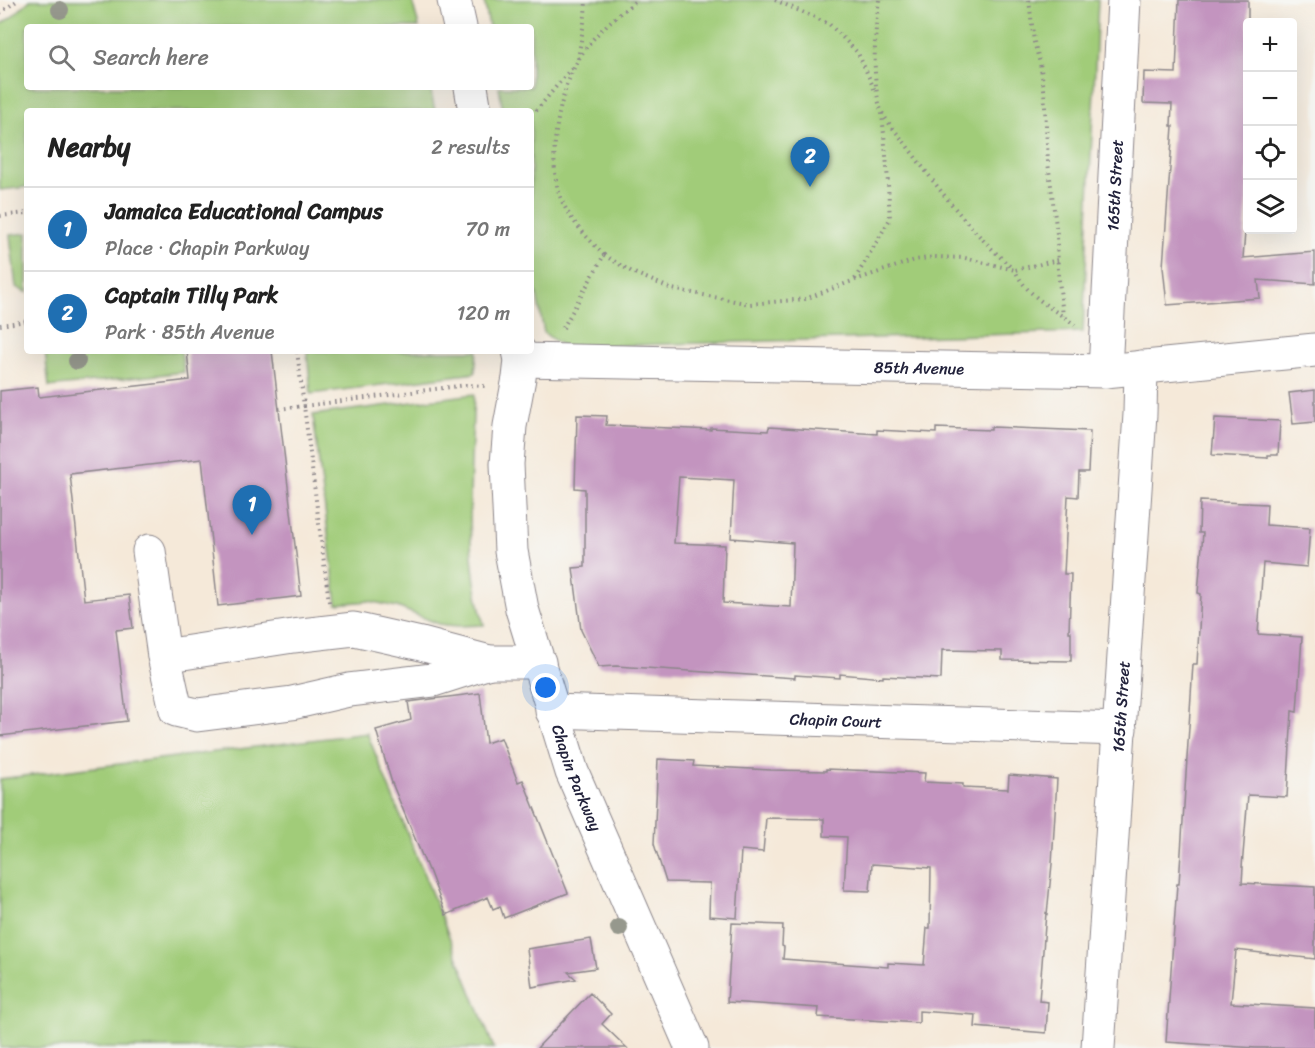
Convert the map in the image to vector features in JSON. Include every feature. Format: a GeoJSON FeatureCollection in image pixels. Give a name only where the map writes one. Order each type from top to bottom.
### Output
{"type":"FeatureCollection","features":[{"type":"Feature","properties":{"kind":"street"},"geometry":{"type":"LineString","coordinates":[[454,0],[459,24]]}},
{"type":"Feature","properties":{"kind":"street","name":"165th Street"},"geometry":{"type":"LineString","coordinates":[[1105,371],[1124,0]]}},
{"type":"Feature","properties":{"kind":"street"},"geometry":{"type":"LineString","coordinates":[[472,90],[474,108]]}},
{"type":"Feature","properties":{"kind":"street","name":"85th Avenue"},"geometry":{"type":"LineString","coordinates":[[520,356],[1105,371],[1315,350]]}},
{"type":"Feature","properties":{"kind":"street","name":"Chapin Parkway"},"geometry":{"type":"LineString","coordinates":[[520,356],[507,464],[511,551],[522,609],[572,772],[692,1048]]}},
{"type":"Feature","properties":{"kind":"street","name":"165th Street"},"geometry":{"type":"LineString","coordinates":[[1098,1048],[1140,414],[1141,367]]}},
{"type":"Feature","properties":{"kind":"street"},"geometry":{"type":"LineString","coordinates":[[149,551],[164,656],[176,710],[197,715],[292,703],[349,690],[433,680],[489,662]]}},
{"type":"Feature","properties":{"kind":"street"},"geometry":{"type":"LineString","coordinates":[[164,656],[282,637],[354,630],[421,644],[489,662],[539,662]]}},
{"type":"Feature","properties":{"kind":"street","name":"Chapin Court"},"geometry":{"type":"LineString","coordinates":[[552,711],[1120,729]]}},
{"type":"Feature","properties":{"kind":"path"},"geometry":{"type":"LineString","coordinates":[[0,13],[18,0]]}},
{"type":"Feature","properties":{"kind":"path"},"geometry":{"type":"LineString","coordinates":[[586,0],[577,61],[567,84],[557,127],[555,174],[561,198],[575,222],[604,255],[632,272],[672,288],[750,304],[805,299],[915,260],[934,257],[965,258],[1014,270],[1058,260]]}},
{"type":"Feature","properties":{"kind":"path"},"geometry":{"type":"LineString","coordinates":[[534,112],[609,22],[637,0]]}},
{"type":"Feature","properties":{"kind":"path"},"geometry":{"type":"LineString","coordinates":[[775,0],[829,24],[858,53],[878,96]]}},
{"type":"Feature","properties":{"kind":"path"},"geometry":{"type":"LineString","coordinates":[[855,280],[890,219],[882,112],[875,68],[875,24],[879,0]]}},
{"type":"Feature","properties":{"kind":"path"},"geometry":{"type":"LineString","coordinates":[[882,112],[933,183],[967,225],[1014,270],[1018,278],[1036,297],[1063,316],[1057,234],[1048,162],[1044,89],[1034,42],[1029,0]]}},
{"type":"Feature","properties":{"kind":"path"},"geometry":{"type":"LineString","coordinates":[[0,216],[24,213]]}},
{"type":"Feature","properties":{"kind":"path"},"geometry":{"type":"LineString","coordinates":[[561,333],[604,255]]}},
{"type":"Feature","properties":{"kind":"path"},"geometry":{"type":"LineString","coordinates":[[0,325],[24,321]]}},
{"type":"Feature","properties":{"kind":"path"},"geometry":{"type":"LineString","coordinates":[[297,354],[329,607]]}},
{"type":"Feature","properties":{"kind":"path"},"geometry":{"type":"LineString","coordinates":[[279,409],[466,385],[490,387]]}},
{"type":"Feature","properties":{"kind":"green space"},"geometry":{"type":"Polygon","coordinates":[[[30,0],[412,0],[418,24],[24,24],[24,90],[431,90],[434,108],[24,108],[24,187],[0,190],[0,25],[30,0]]]}},
{"type":"Feature","properties":{"kind":"green space"},"geometry":{"type":"Polygon","coordinates":[[[483,0],[1098,0],[1083,332],[564,347],[544,333],[534,280],[534,108],[502,108],[500,90],[534,90],[534,24],[488,24],[483,0]]]}},
{"type":"Feature","properties":{"kind":"green space"},"geometry":{"type":"Polygon","coordinates":[[[24,233],[24,291],[16,287],[10,235],[24,233]]]}},
{"type":"Feature","properties":{"kind":"green space"},"geometry":{"type":"Polygon","coordinates":[[[45,354],[181,354],[184,372],[49,387],[45,354]]]}},
{"type":"Feature","properties":{"kind":"green space"},"geometry":{"type":"Polygon","coordinates":[[[307,354],[477,354],[475,373],[311,394],[307,354]]]}},
{"type":"Feature","properties":{"kind":"green space"},"geometry":{"type":"Polygon","coordinates":[[[474,394],[470,481],[471,539],[477,597],[484,625],[439,624],[397,607],[369,601],[337,604],[313,415],[474,394]]]}},
{"type":"Feature","properties":{"kind":"green space"},"geometry":{"type":"Polygon","coordinates":[[[367,733],[494,1048],[0,1048],[0,779],[367,733]]]}},
{"type":"Feature","properties":{"kind":"building"},"geometry":{"type":"Polygon","coordinates":[[[1179,0],[1248,0],[1248,18],[1243,18],[1243,234],[1245,234],[1243,258],[1315,252],[1315,284],[1258,280],[1260,298],[1167,305],[1163,267],[1173,126],[1171,126],[1172,104],[1143,103],[1144,72],[1176,73],[1179,0]]]}},
{"type":"Feature","properties":{"kind":"building"},"geometry":{"type":"Polygon","coordinates":[[[187,354],[272,354],[301,596],[218,606],[202,459],[70,474],[84,600],[129,595],[133,628],[116,630],[127,721],[0,736],[0,391],[38,387],[39,397],[190,380],[187,354]]]}},
{"type":"Feature","properties":{"kind":"building"},"geometry":{"type":"Polygon","coordinates":[[[1315,390],[1315,422],[1293,424],[1289,393],[1315,390]]]}},
{"type":"Feature","properties":{"kind":"building"},"geometry":{"type":"Polygon","coordinates":[[[577,415],[607,416],[606,425],[711,430],[711,428],[768,431],[769,427],[877,434],[877,430],[936,433],[936,428],[991,430],[991,427],[1090,431],[1088,472],[1079,472],[1078,497],[1068,496],[1064,574],[1071,574],[1069,632],[1071,632],[1071,661],[1002,660],[1002,651],[942,650],[941,679],[883,676],[883,678],[840,674],[840,678],[795,675],[795,678],[616,666],[599,667],[581,630],[573,568],[585,567],[585,489],[575,488],[577,415]],[[679,477],[674,543],[725,545],[723,603],[791,607],[793,543],[731,538],[734,480],[679,477]]]}},
{"type":"Feature","properties":{"kind":"building"},"geometry":{"type":"Polygon","coordinates":[[[1215,418],[1280,421],[1278,455],[1268,455],[1268,458],[1212,455],[1215,418]]]}},
{"type":"Feature","properties":{"kind":"building"},"geometry":{"type":"Polygon","coordinates":[[[1200,501],[1267,504],[1266,525],[1310,528],[1307,567],[1263,563],[1258,634],[1302,637],[1297,712],[1292,711],[1287,797],[1248,795],[1242,883],[1315,887],[1315,959],[1236,950],[1231,1003],[1315,1008],[1315,1048],[1256,1048],[1166,1042],[1193,664],[1197,664],[1201,594],[1198,593],[1203,533],[1199,533],[1200,501]]]}},
{"type":"Feature","properties":{"kind":"building"},"geometry":{"type":"Polygon","coordinates":[[[480,693],[486,743],[501,738],[518,782],[523,780],[568,893],[504,918],[500,906],[493,909],[488,897],[446,915],[392,783],[376,730],[411,720],[408,702],[480,693]]]}},
{"type":"Feature","properties":{"kind":"building"},"geometry":{"type":"Polygon","coordinates":[[[658,759],[694,761],[693,766],[925,773],[924,782],[963,784],[963,787],[1008,789],[1009,775],[1057,779],[1052,864],[1039,1001],[1048,1002],[1046,1033],[975,1027],[976,1015],[919,1011],[919,1023],[818,1017],[819,1008],[727,1002],[732,923],[783,925],[783,959],[888,967],[888,963],[924,965],[927,928],[930,928],[931,868],[872,864],[870,891],[844,890],[847,837],[824,836],[824,819],[766,818],[763,852],[741,850],[737,918],[709,916],[710,883],[666,882],[654,844],[658,759]]]}},
{"type":"Feature","properties":{"kind":"building"},"geometry":{"type":"Polygon","coordinates":[[[591,939],[596,968],[568,972],[576,979],[532,987],[527,949],[591,939]]]}},
{"type":"Feature","properties":{"kind":"building"},"geometry":{"type":"Polygon","coordinates":[[[590,993],[611,1014],[602,1024],[627,1048],[537,1048],[590,993]]]}},
{"type":"Feature","properties":{"kind":"place","name":"Captain Tilly Park"},"geometry":{"type":"Point","coordinates":[810,187]}},
{"type":"Feature","properties":{"kind":"place","name":"Jamaica Educational Campus"},"geometry":{"type":"Point","coordinates":[252,535]}}]}
